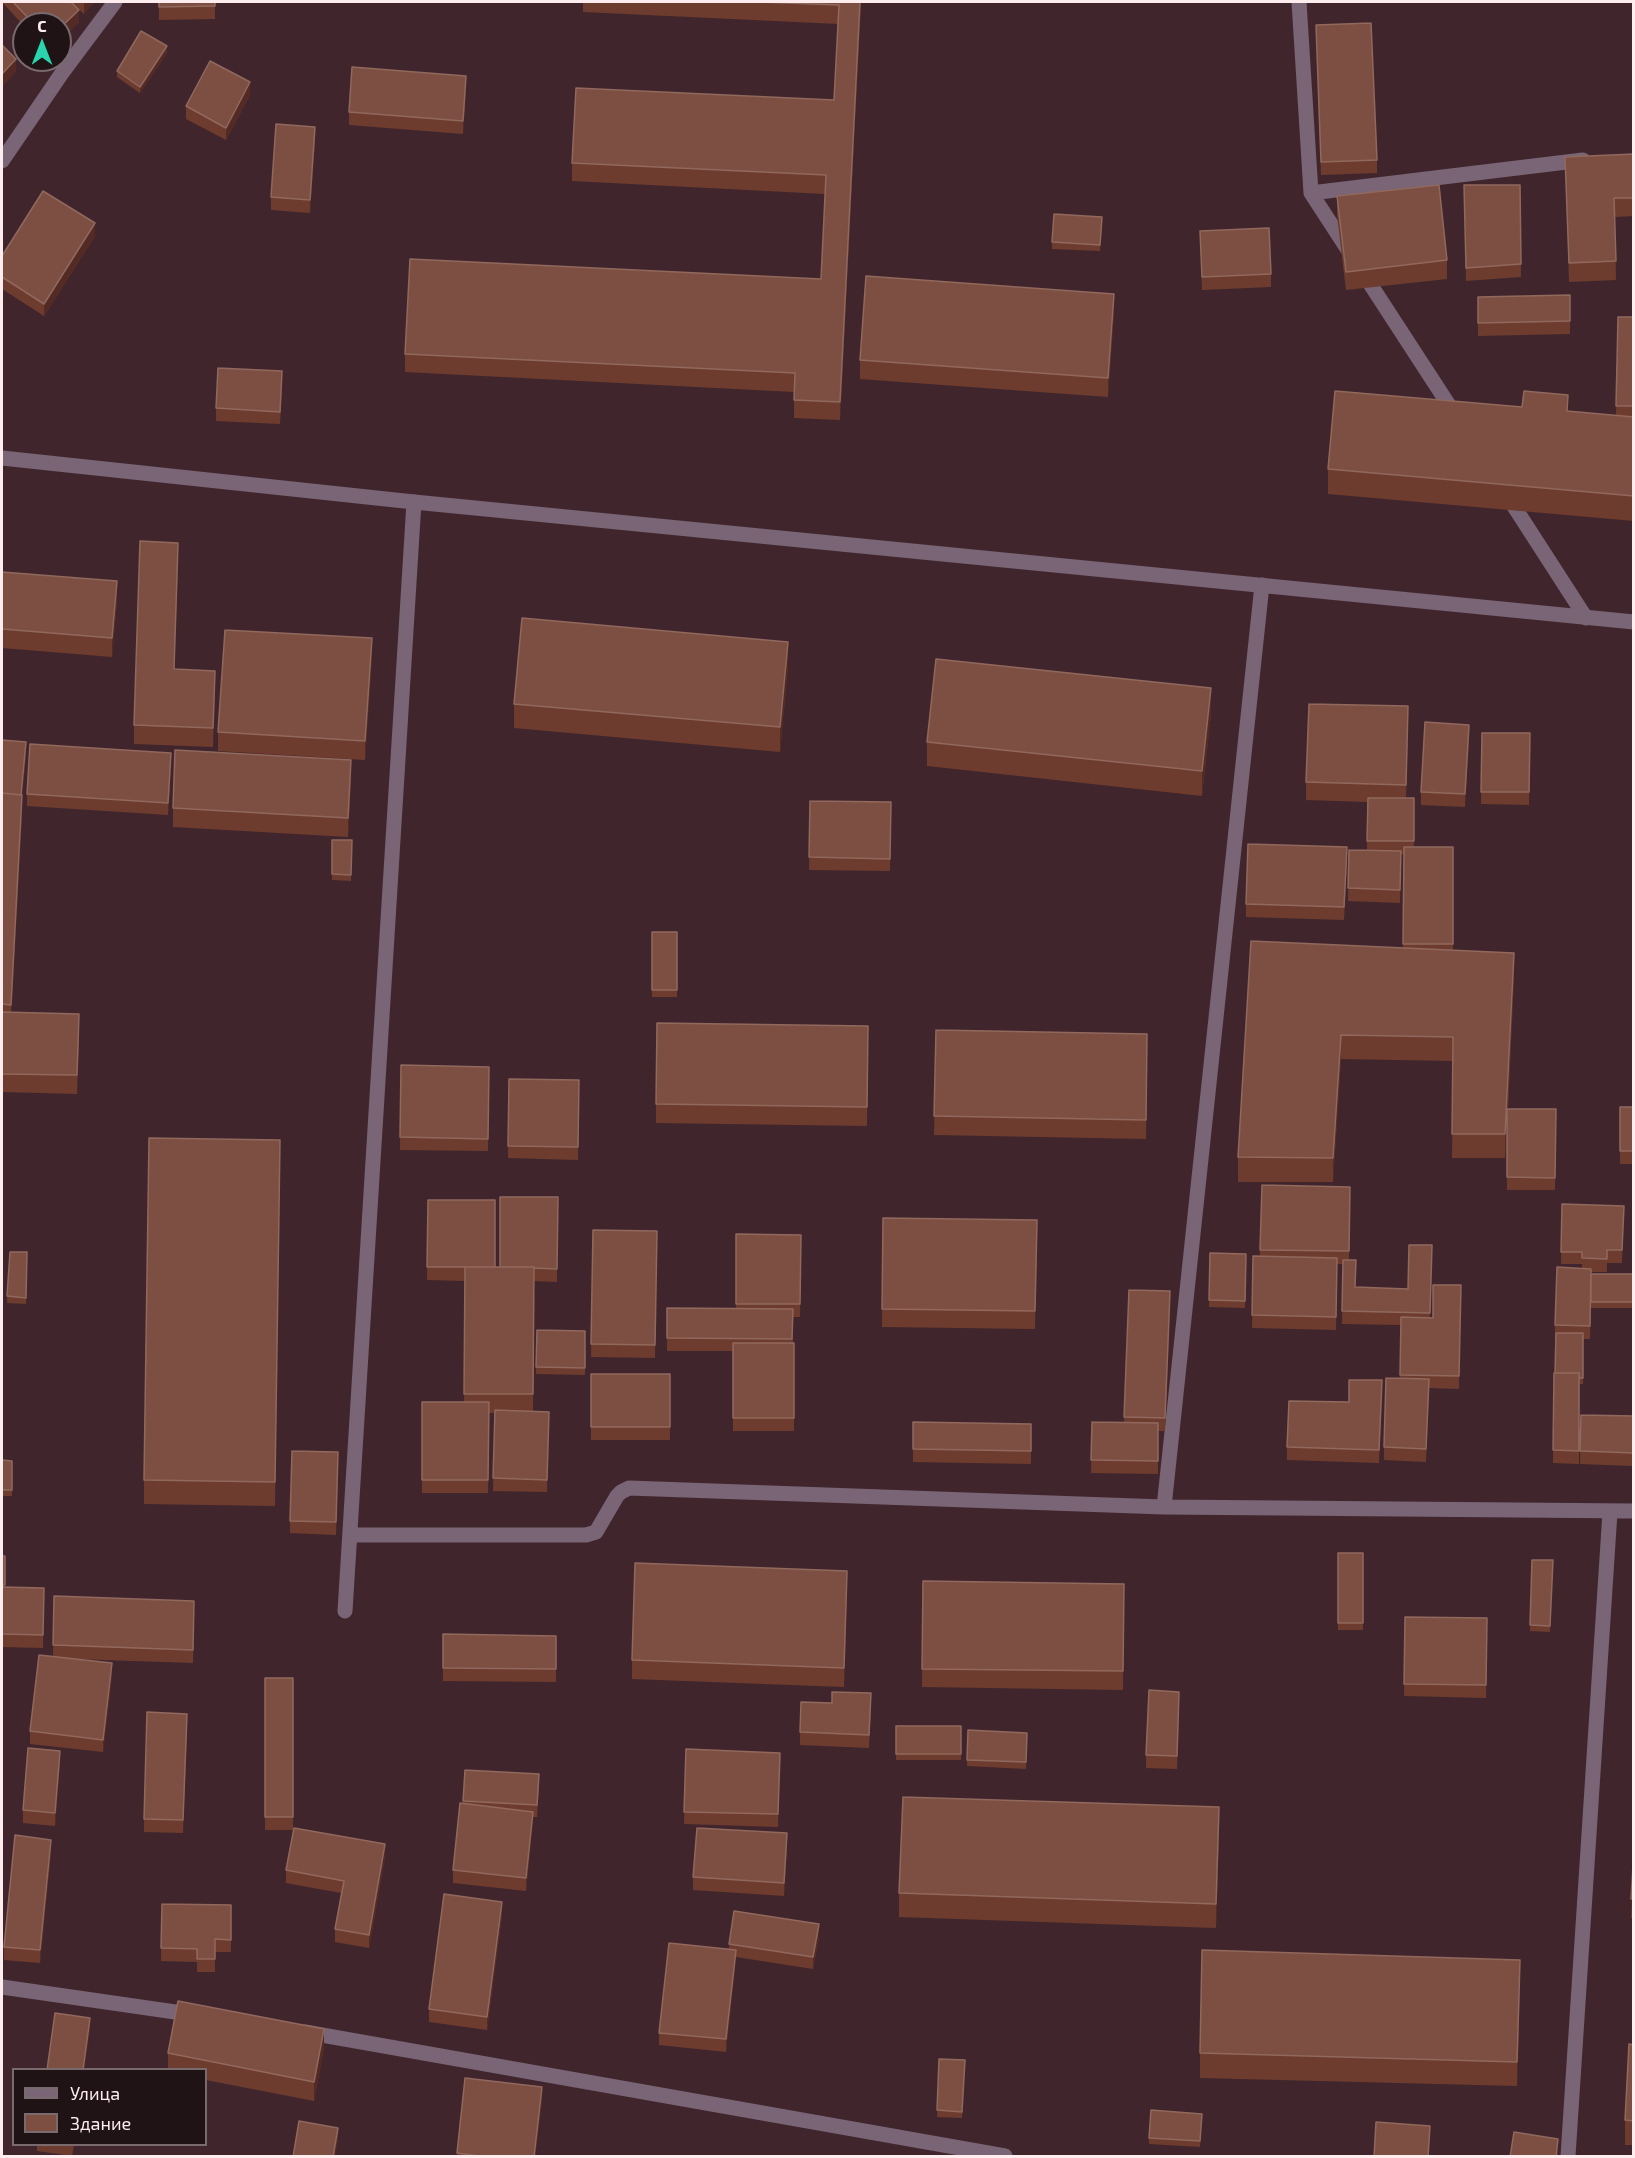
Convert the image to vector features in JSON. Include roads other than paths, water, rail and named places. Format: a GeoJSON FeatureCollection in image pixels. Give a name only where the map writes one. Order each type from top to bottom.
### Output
{"type":"FeatureCollection","features":[{"type":"Feature","properties":{"kind":"street"},"geometry":{"type":"LineString","coordinates":[[2,161],[62,73],[115,2]]}},
{"type":"Feature","properties":{"kind":"street"},"geometry":{"type":"LineString","coordinates":[[1299,2],[1311,193],[1465,430]]}},
{"type":"Feature","properties":{"kind":"street"},"geometry":{"type":"LineString","coordinates":[[1311,193],[1599,158]]}},
{"type":"Feature","properties":{"kind":"street"},"geometry":{"type":"LineString","coordinates":[[2,458],[414,502],[1634,622]]}},
{"type":"Feature","properties":{"kind":"street"},"geometry":{"type":"LineString","coordinates":[[1497,479],[1586,618]]}},
{"type":"Feature","properties":{"kind":"street"},"geometry":{"type":"LineString","coordinates":[[345,1611],[414,502]]}},
{"type":"Feature","properties":{"kind":"street"},"geometry":{"type":"LineString","coordinates":[[1164,1507],[1262,585]]}},
{"type":"Feature","properties":{"kind":"street"},"geometry":{"type":"LineString","coordinates":[[350,1535],[586,1535],[596,1532],[616,1496],[629,1488],[1164,1507],[1634,1511]]}},
{"type":"Feature","properties":{"kind":"street"},"geometry":{"type":"LineString","coordinates":[[1568,2157],[1610,1512]]}},
{"type":"Feature","properties":{"kind":"street"},"geometry":{"type":"LineString","coordinates":[[2,1987],[214,2018]]}},
{"type":"Feature","properties":{"kind":"street"},"geometry":{"type":"LineString","coordinates":[[291,2030],[976,2154],[1005,2157]]}}]}
